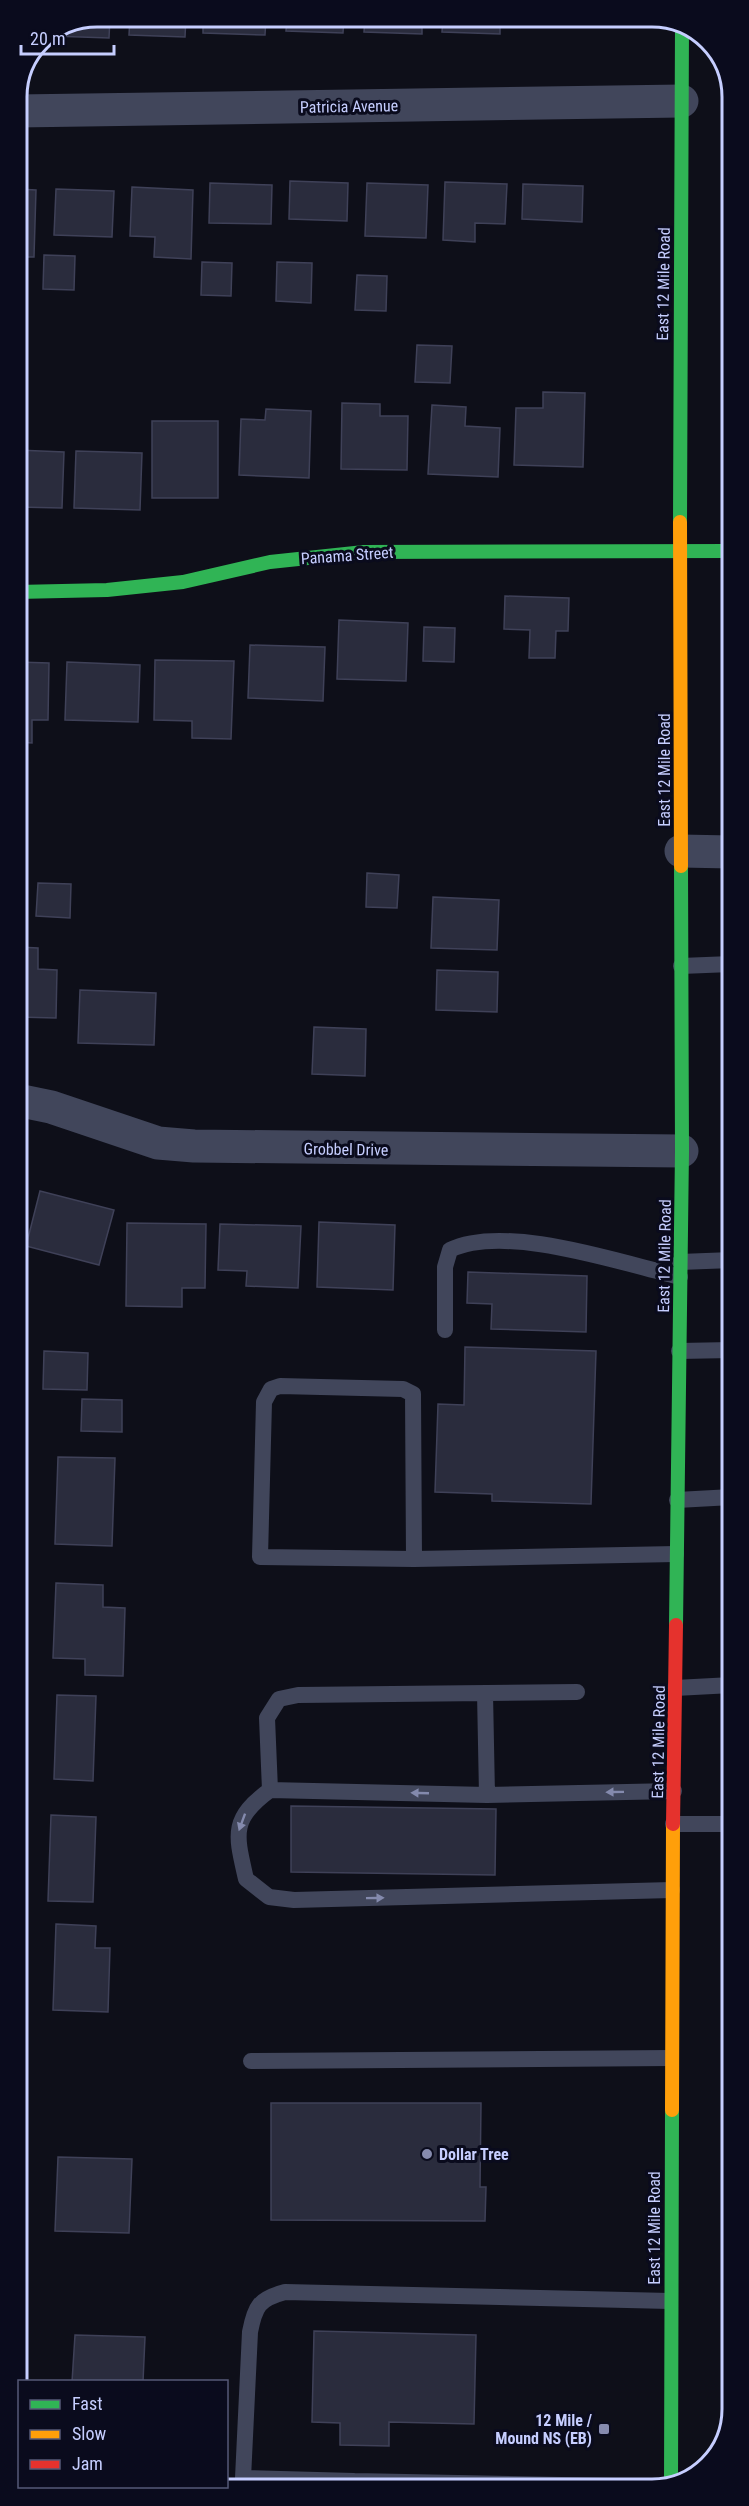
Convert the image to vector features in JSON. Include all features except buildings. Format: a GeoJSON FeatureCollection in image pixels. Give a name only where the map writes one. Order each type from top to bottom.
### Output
{"type":"FeatureCollection","features":[{"type":"Feature","properties":{"kind":"main road","name":"East 12 Mile Road"},"geometry":{"type":"LineString","coordinates":[[670,2477],[672,1890],[682,1151],[680,551],[682,34]]}},
{"type":"Feature","properties":{"kind":"main road","name":"Panama Street"},"geometry":{"type":"LineString","coordinates":[[27,592],[107,590],[183,582],[270,562],[364,552],[722,551]]}},
{"type":"Feature","properties":{"kind":"street","name":"Patricia Avenue"},"geometry":{"type":"LineString","coordinates":[[27,111],[682,101]]}},
{"type":"Feature","properties":{"kind":"street"},"geometry":{"type":"LineString","coordinates":[[681,851],[722,852]]}},
{"type":"Feature","properties":{"kind":"street","name":"Grobbel Drive"},"geometry":{"type":"LineString","coordinates":[[27,1102],[51,1107],[158,1143],[194,1146],[682,1151]]}},
{"type":"Feature","properties":{"kind":"lane"},"geometry":{"type":"LineString","coordinates":[[681,966],[722,964]]}},
{"type":"Feature","properties":{"kind":"lane"},"geometry":{"type":"LineString","coordinates":[[445,1330],[445,1267],[450,1250],[464,1243],[530,1242],[680,1269],[722,1262]]}},
{"type":"Feature","properties":{"kind":"lane"},"geometry":{"type":"LineString","coordinates":[[679,1351],[722,1350]]}},
{"type":"Feature","properties":{"kind":"lane"},"geometry":{"type":"LineString","coordinates":[[414,1559],[412,1394],[403,1389],[280,1386],[270,1389],[264,1402],[260,1557],[414,1559],[676,1554]]}},
{"type":"Feature","properties":{"kind":"lane"},"geometry":{"type":"LineString","coordinates":[[677,1500],[722,1498]]}},
{"type":"Feature","properties":{"kind":"lane"},"geometry":{"type":"LineString","coordinates":[[675,1688],[722,1686]]}},
{"type":"Feature","properties":{"kind":"lane"},"geometry":{"type":"LineString","coordinates":[[270,1790],[267,1718],[279,1699],[298,1695],[577,1692]]}},
{"type":"Feature","properties":{"kind":"lane"},"geometry":{"type":"LineString","coordinates":[[485,1693],[487,1795]]}},
{"type":"Feature","properties":{"kind":"lane"},"geometry":{"type":"LineString","coordinates":[[672,1890],[294,1900],[269,1897],[246,1879],[236,1838],[248,1805],[270,1790],[487,1795],[674,1791]]}},
{"type":"Feature","properties":{"kind":"lane"},"geometry":{"type":"LineString","coordinates":[[673,1824],[722,1824]]}},
{"type":"Feature","properties":{"kind":"lane"},"geometry":{"type":"LineString","coordinates":[[251,2061],[671,2058]]}},
{"type":"Feature","properties":{"kind":"lane"},"geometry":{"type":"LineString","coordinates":[[243,2479],[250,2332],[253,2313],[265,2298],[285,2292],[670,2301]]}},
{"type":"Feature","properties":{"kind":"traffic: fast"},"geometry":{"type":"LineString","coordinates":[[680,522],[682,33]]}},
{"type":"Feature","properties":{"kind":"traffic: fast"},"geometry":{"type":"LineString","coordinates":[[27,592],[107,590],[183,582],[270,562],[364,552],[722,551]]}},
{"type":"Feature","properties":{"kind":"traffic: fast"},"geometry":{"type":"LineString","coordinates":[[676,1625],[682,1151],[681,866]]}},
{"type":"Feature","properties":{"kind":"traffic: fast"},"geometry":{"type":"LineString","coordinates":[[671,2477],[672,2110]]}},
{"type":"Feature","properties":{"kind":"traffic: slow"},"geometry":{"type":"LineString","coordinates":[[680,522],[681,866]]}},
{"type":"Feature","properties":{"kind":"traffic: slow"},"geometry":{"type":"LineString","coordinates":[[672,2110],[673,1824]]}},
{"type":"Feature","properties":{"kind":"traffic: jam"},"geometry":{"type":"LineString","coordinates":[[673,1824],[676,1625]]}},
{"type":"Feature","properties":{"kind":"place","name":"Dollar Tree"},"geometry":{"type":"Point","coordinates":[427,2154]}},
{"type":"Feature","properties":{"kind":"place","name":"12 Mile / Mound NS (EB)"},"geometry":{"type":"Point","coordinates":[604,2429]}}]}
